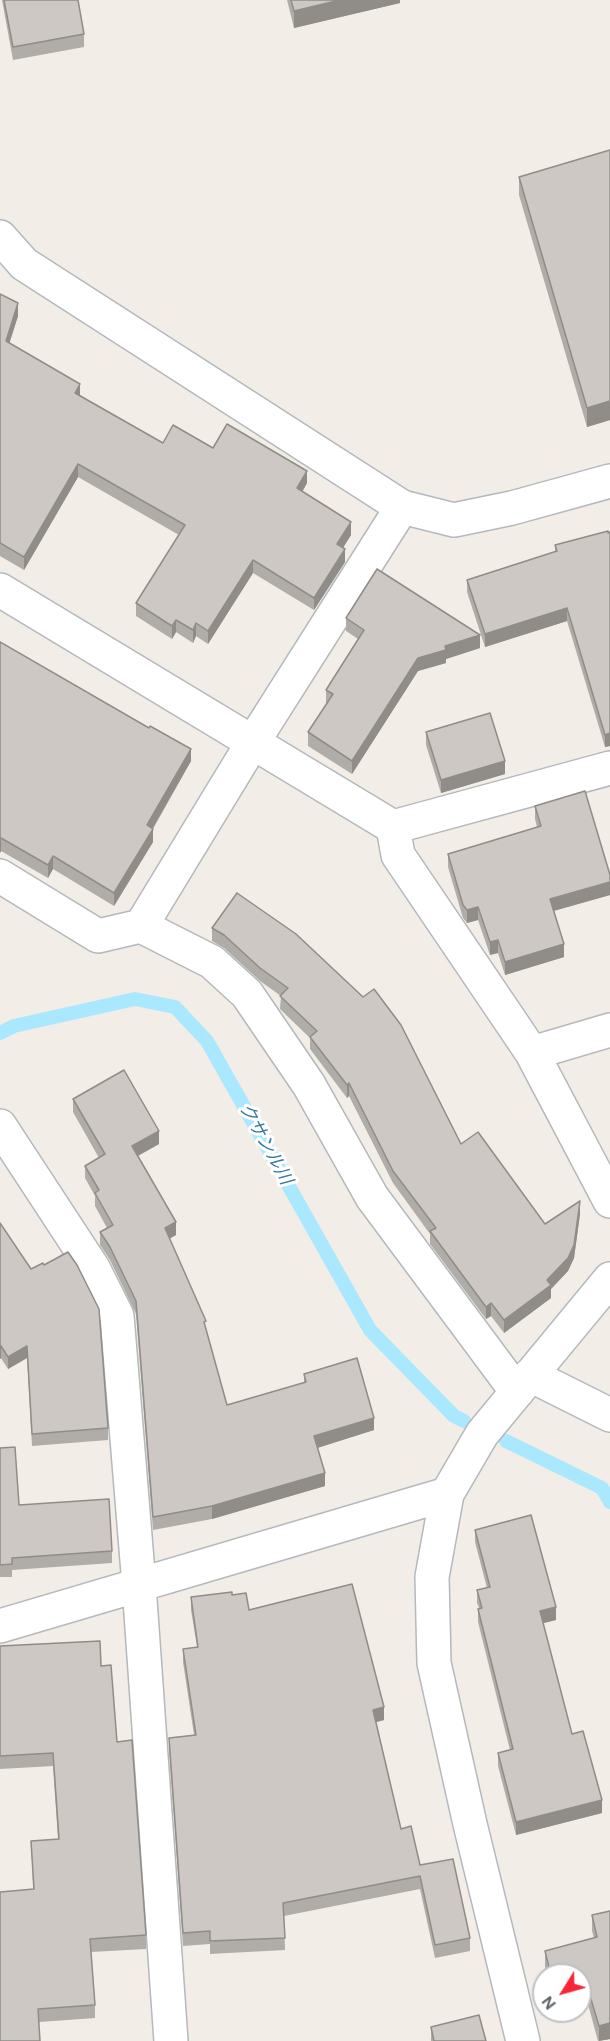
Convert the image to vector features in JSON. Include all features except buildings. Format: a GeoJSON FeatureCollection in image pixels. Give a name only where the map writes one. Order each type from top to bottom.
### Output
{"type":"FeatureCollection","features":[{"type":"Feature","properties":{"kind":"street"},"geometry":{"type":"LineString","coordinates":[[0,237],[24,264],[402,507],[454,520],[512,508],[610,481]]}},
{"type":"Feature","properties":{"kind":"street"},"geometry":{"type":"LineString","coordinates":[[141,926],[253,742],[402,507]]}},
{"type":"Feature","properties":{"kind":"street"},"geometry":{"type":"LineString","coordinates":[[0,590],[393,827],[610,768]]}},
{"type":"Feature","properties":{"kind":"street"},"geometry":{"type":"LineString","coordinates":[[393,827],[398,855],[532,1053],[610,1201]]}},
{"type":"Feature","properties":{"kind":"street"},"geometry":{"type":"LineString","coordinates":[[0,876],[98,936],[141,926],[212,962],[247,994],[309,1085],[372,1197],[524,1384],[610,1415]]}},
{"type":"Feature","properties":{"kind":"street"},"geometry":{"type":"LineString","coordinates":[[532,1053],[610,1030]]}},
{"type":"Feature","properties":{"kind":"street"},"geometry":{"type":"LineString","coordinates":[[0,1126],[93,1268],[117,1316],[139,1585],[171,2041]]}},
{"type":"Feature","properties":{"kind":"street"},"geometry":{"type":"LineString","coordinates":[[523,2041],[470,1824],[434,1663],[432,1577],[447,1494],[482,1434],[610,1279]]}},
{"type":"Feature","properties":{"kind":"street"},"geometry":{"type":"LineString","coordinates":[[0,1626],[447,1494]]}},
{"type":"Feature","properties":{"kind":"waterway","name":"クサンル川"},"geometry":{"type":"LineString","coordinates":[[0,1033],[14,1026],[135,999],[175,1007],[207,1041],[370,1330],[454,1416],[464,1421]]}},
{"type":"Feature","properties":{"kind":"waterway","name":"クサンル川"},"geometry":{"type":"LineString","coordinates":[[506,1441],[602,1488],[610,1502]]}}]}
